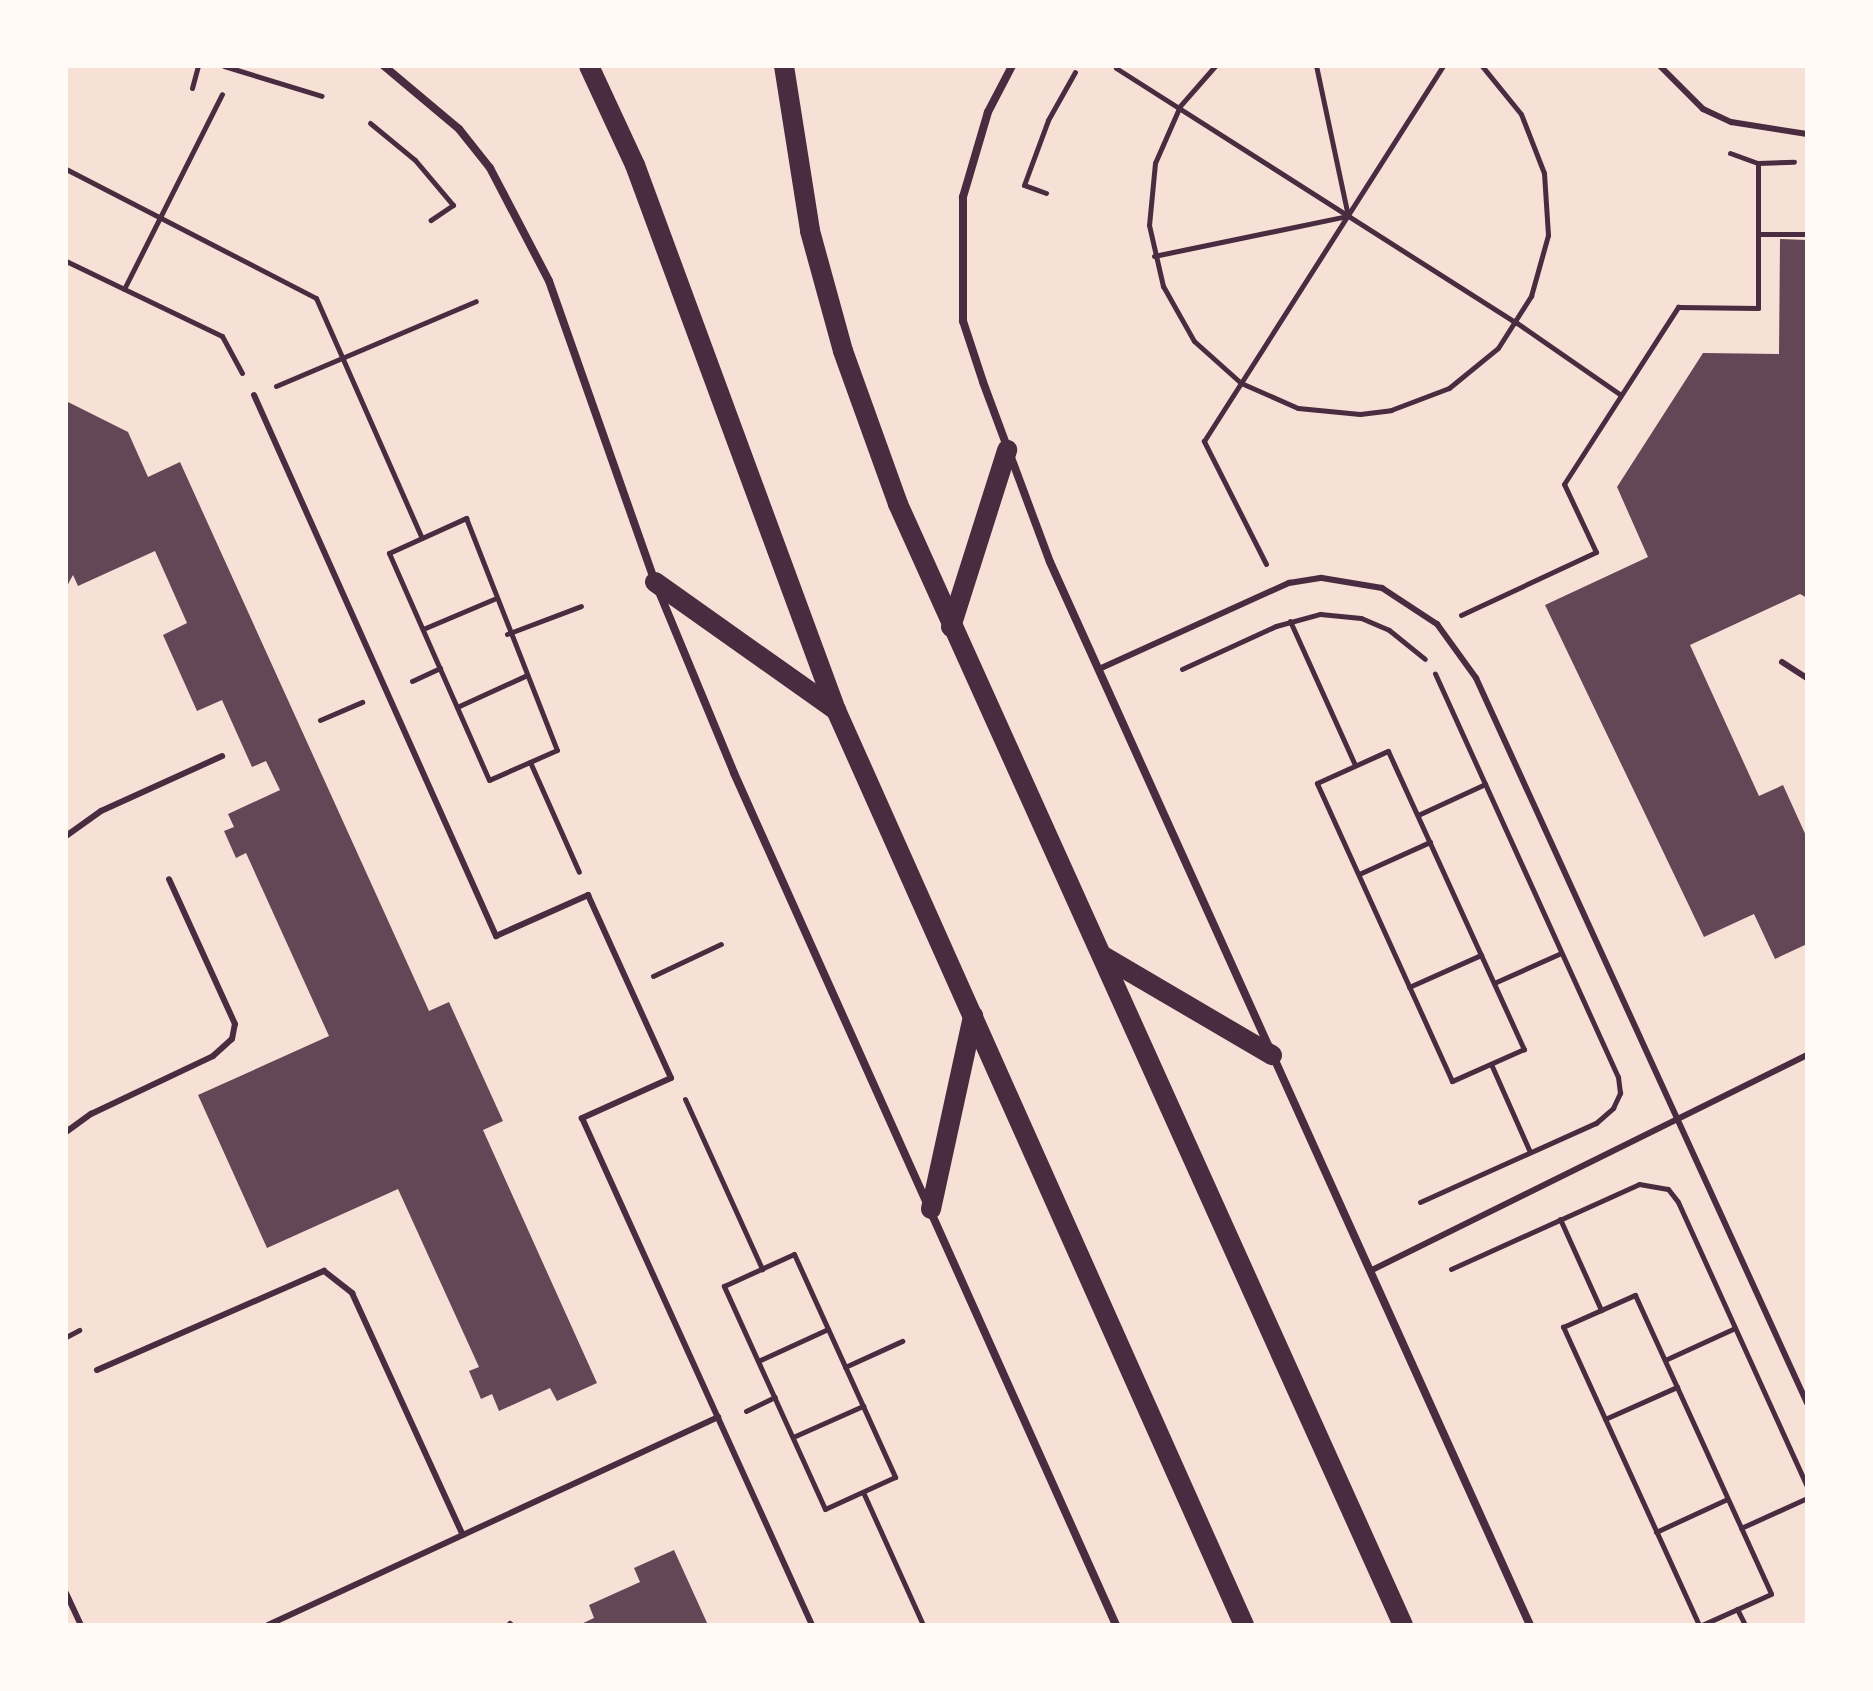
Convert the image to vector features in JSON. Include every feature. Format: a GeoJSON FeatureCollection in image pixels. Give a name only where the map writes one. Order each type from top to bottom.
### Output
{"type":"FeatureCollection","features":[{"type":"Feature","properties":{"kind":"main road"},"geometry":{"type":"LineString","coordinates":[[589,66],[635,165],[836,710],[1244,1625]]}},
{"type":"Feature","properties":{"kind":"main road"},"geometry":{"type":"LineString","coordinates":[[784,66],[801,189],[843,351],[898,504],[1403,1625]]}},
{"type":"Feature","properties":{"kind":"main road"},"geometry":{"type":"LineString","coordinates":[[951,627],[1007,450]]}},
{"type":"Feature","properties":{"kind":"main road"},"geometry":{"type":"LineString","coordinates":[[655,582],[836,710]]}},
{"type":"Feature","properties":{"kind":"main road"},"geometry":{"type":"LineString","coordinates":[[1103,956],[1272,1055]]}},
{"type":"Feature","properties":{"kind":"main road"},"geometry":{"type":"LineString","coordinates":[[931,1209],[973,1016]]}},
{"type":"Feature","properties":{"kind":"street"},"geometry":{"type":"LineString","coordinates":[[384,66],[459,129],[516,212],[549,281],[655,582],[808,941],[1116,1625]]}},
{"type":"Feature","properties":{"kind":"street"},"geometry":{"type":"LineString","coordinates":[[1012,67],[988,112],[963,197],[959,268],[963,321],[1007,450],[1099,669],[1530,1625]]}},
{"type":"Feature","properties":{"kind":"lane"},"geometry":{"type":"LineString","coordinates":[[1660,66],[1703,109],[1731,122],[1807,134]]}},
{"type":"Feature","properties":{"kind":"lane"},"geometry":{"type":"LineString","coordinates":[[254,395],[496,936],[588,895],[671,1078],[582,1118],[812,1625]]}},
{"type":"Feature","properties":{"kind":"lane"},"geometry":{"type":"LineString","coordinates":[[1099,669],[1289,583],[1358,581],[1414,605],[1437,624],[1476,678],[1807,1403]]}},
{"type":"Feature","properties":{"kind":"lane"},"geometry":{"type":"LineString","coordinates":[[1782,662],[1807,678]]}},
{"type":"Feature","properties":{"kind":"lane"},"geometry":{"type":"LineString","coordinates":[[66,836],[101,811],[222,756]]}},
{"type":"Feature","properties":{"kind":"lane"},"geometry":{"type":"LineString","coordinates":[[66,1132],[91,1114],[213,1056],[232,1039],[235,1024],[169,879]]}},
{"type":"Feature","properties":{"kind":"lane"},"geometry":{"type":"LineString","coordinates":[[1370,1271],[1679,1121],[1807,1055]]}},
{"type":"Feature","properties":{"kind":"lane"},"geometry":{"type":"LineString","coordinates":[[97,1370],[324,1271],[352,1293],[463,1535]]}},
{"type":"Feature","properties":{"kind":"lane"},"geometry":{"type":"LineString","coordinates":[[268,1625],[718,1417]]}},
{"type":"Feature","properties":{"kind":"lane"},"geometry":{"type":"LineString","coordinates":[[66,1593],[81,1625]]}},
{"type":"Feature","properties":{"kind":"path"},"geometry":{"type":"LineString","coordinates":[[192,88],[198,66]]}},
{"type":"Feature","properties":{"kind":"path"},"geometry":{"type":"LineString","coordinates":[[224,66],[322,96]]}},
{"type":"Feature","properties":{"kind":"path"},"geometry":{"type":"LineString","coordinates":[[1215,66],[1180,106],[1155,163],[1149,225],[1163,286],[1194,341],[1241,383],[1269,398],[1329,413],[1391,410],[1449,388],[1498,348],[1517,323],[1542,265],[1548,203],[1534,142],[1521,114],[1482,66]]}},
{"type":"Feature","properties":{"kind":"path"},"geometry":{"type":"LineString","coordinates":[[1316,66],[1348,216]]}},
{"type":"Feature","properties":{"kind":"path"},"geometry":{"type":"LineString","coordinates":[[1268,570],[1204,441],[1443,66]]}},
{"type":"Feature","properties":{"kind":"path"},"geometry":{"type":"LineString","coordinates":[[1116,68],[1517,323],[1621,395]]}},
{"type":"Feature","properties":{"kind":"path"},"geometry":{"type":"LineString","coordinates":[[1046,193],[1024,185],[1048,120],[1075,72]]}},
{"type":"Feature","properties":{"kind":"path"},"geometry":{"type":"LineString","coordinates":[[124,289],[222,94]]}},
{"type":"Feature","properties":{"kind":"path"},"geometry":{"type":"LineString","coordinates":[[370,123],[415,160],[453,205],[431,220]]}},
{"type":"Feature","properties":{"kind":"path"},"geometry":{"type":"LineString","coordinates":[[1461,615],[1596,552],[1564,484],[1678,307],[1758,308],[1758,163]]}},
{"type":"Feature","properties":{"kind":"path"},"geometry":{"type":"LineString","coordinates":[[66,169],[306,288],[320,303],[422,538]]}},
{"type":"Feature","properties":{"kind":"path"},"geometry":{"type":"LineString","coordinates":[[1154,256],[1348,216]]}},
{"type":"Feature","properties":{"kind":"path"},"geometry":{"type":"LineString","coordinates":[[1758,234],[1807,234]]}},
{"type":"Feature","properties":{"kind":"path"},"geometry":{"type":"LineString","coordinates":[[66,261],[222,336],[254,395],[476,301]]}},
{"type":"Feature","properties":{"kind":"path"},"geometry":{"type":"LineString","coordinates":[[466,518],[507,634],[557,750],[489,780],[389,553],[422,538],[466,518]]}},
{"type":"Feature","properties":{"kind":"path"},"geometry":{"type":"LineString","coordinates":[[423,629],[494,599]]}},
{"type":"Feature","properties":{"kind":"path"},"geometry":{"type":"LineString","coordinates":[[507,634],[581,606]]}},
{"type":"Feature","properties":{"kind":"path"},"geometry":{"type":"LineString","coordinates":[[1284,608],[1355,765]]}},
{"type":"Feature","properties":{"kind":"path"},"geometry":{"type":"LineString","coordinates":[[1182,669],[1290,622],[1320,614],[1361,618],[1409,644],[1436,675],[1618,1077],[1620,1093],[1613,1108],[1596,1123],[1420,1202]]}},
{"type":"Feature","properties":{"kind":"path"},"geometry":{"type":"LineString","coordinates":[[456,707],[525,676]]}},
{"type":"Feature","properties":{"kind":"path"},"geometry":{"type":"LineString","coordinates":[[1388,751],[1524,1049],[1452,1081],[1317,783],[1355,765],[1388,751]]}},
{"type":"Feature","properties":{"kind":"path"},"geometry":{"type":"LineString","coordinates":[[530,762],[588,895]]}},
{"type":"Feature","properties":{"kind":"path"},"geometry":{"type":"LineString","coordinates":[[1418,815],[1485,784]]}},
{"type":"Feature","properties":{"kind":"path"},"geometry":{"type":"LineString","coordinates":[[1359,874],[1430,842]]}},
{"type":"Feature","properties":{"kind":"path"},"geometry":{"type":"LineString","coordinates":[[629,986],[721,944]]}},
{"type":"Feature","properties":{"kind":"path"},"geometry":{"type":"LineString","coordinates":[[1494,983],[1561,953]]}},
{"type":"Feature","properties":{"kind":"path"},"geometry":{"type":"LineString","coordinates":[[1409,987],[1481,955]]}},
{"type":"Feature","properties":{"kind":"path"},"geometry":{"type":"LineString","coordinates":[[1491,1064],[1530,1152]]}},
{"type":"Feature","properties":{"kind":"path"},"geometry":{"type":"LineString","coordinates":[[671,1078],[762,1269]]}},
{"type":"Feature","properties":{"kind":"path"},"geometry":{"type":"LineString","coordinates":[[1451,1269],[1639,1184],[1668,1189],[1807,1486]]}},
{"type":"Feature","properties":{"kind":"path"},"geometry":{"type":"LineString","coordinates":[[1560,1219],[1601,1310]]}},
{"type":"Feature","properties":{"kind":"path"},"geometry":{"type":"LineString","coordinates":[[794,1254],[895,1477],[825,1509],[724,1286],[762,1269],[794,1254]]}},
{"type":"Feature","properties":{"kind":"path"},"geometry":{"type":"LineString","coordinates":[[1635,1295],[1771,1594],[1700,1625],[1563,1327],[1601,1310],[1635,1295]]}},
{"type":"Feature","properties":{"kind":"path"},"geometry":{"type":"LineString","coordinates":[[1665,1360],[1735,1328]]}},
{"type":"Feature","properties":{"kind":"path"},"geometry":{"type":"LineString","coordinates":[[758,1361],[828,1329]]}},
{"type":"Feature","properties":{"kind":"path"},"geometry":{"type":"LineString","coordinates":[[66,1337],[79,1330]]}},
{"type":"Feature","properties":{"kind":"path"},"geometry":{"type":"LineString","coordinates":[[845,1367],[902,1341]]}},
{"type":"Feature","properties":{"kind":"path"},"geometry":{"type":"LineString","coordinates":[[1605,1419],[1677,1387]]}},
{"type":"Feature","properties":{"kind":"path"},"geometry":{"type":"LineString","coordinates":[[793,1437],[863,1406]]}},
{"type":"Feature","properties":{"kind":"path"},"geometry":{"type":"LineString","coordinates":[[863,1492],[923,1625]]}},
{"type":"Feature","properties":{"kind":"path"},"geometry":{"type":"LineString","coordinates":[[1741,1528],[1807,1498]]}},
{"type":"Feature","properties":{"kind":"path"},"geometry":{"type":"LineString","coordinates":[[1656,1532],[1727,1499]]}},
{"type":"Feature","properties":{"kind":"path"},"geometry":{"type":"LineString","coordinates":[[1737,1609],[1745,1625]]}},
{"type":"Feature","properties":{"kind":"building"},"geometry":{"type":"Polygon","coordinates":[[[1780,239],[1807,240],[1807,598],[1800,594],[1690,645],[1759,796],[1783,785],[1807,838],[1807,944],[1775,959],[1754,914],[1704,937],[1545,605],[1648,557],[1617,487],[1703,353],[1779,354],[1780,239]]]}},
{"type":"Feature","properties":{"kind":"building"},"geometry":{"type":"Polygon","coordinates":[[[66,401],[128,432],[148,477],[180,462],[429,1011],[449,1002],[503,1121],[483,1130],[597,1383],[557,1401],[550,1388],[499,1411],[492,1394],[481,1399],[469,1371],[479,1367],[398,1189],[267,1248],[198,1095],[329,1036],[246,853],[236,858],[224,831],[234,827],[228,814],[280,790],[266,761],[252,767],[222,700],[197,711],[163,635],[187,623],[155,551],[78,586],[73,575],[66,588],[66,401]]]}},
{"type":"Feature","properties":{"kind":"building"},"geometry":{"type":"Polygon","coordinates":[[[674,1550],[708,1625],[579,1625],[594,1618],[589,1605],[640,1582],[634,1568],[674,1550]]]}}]}
